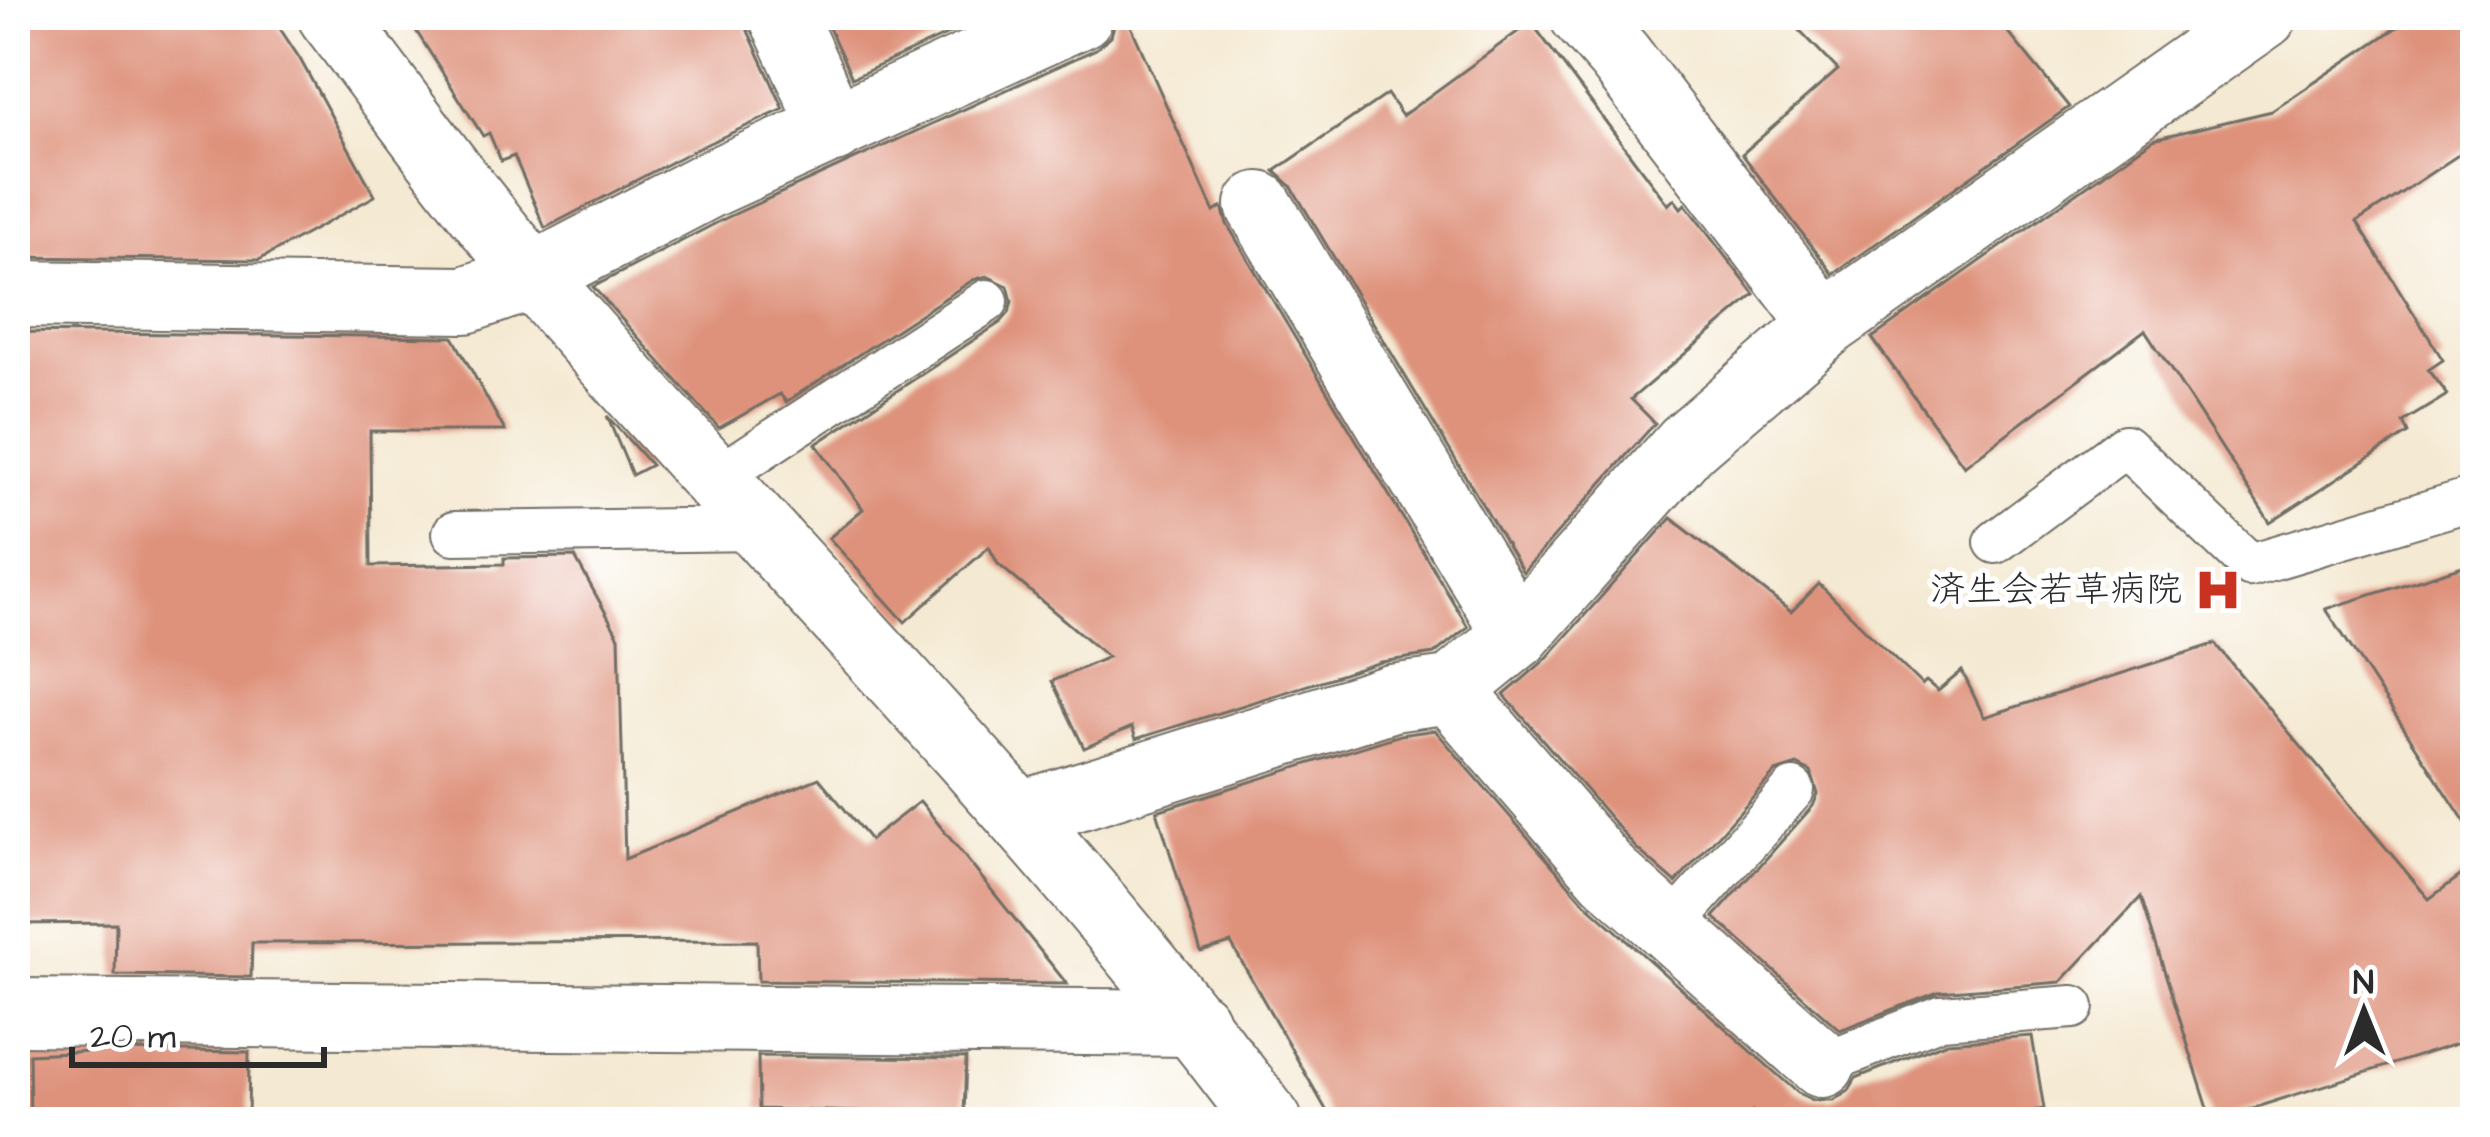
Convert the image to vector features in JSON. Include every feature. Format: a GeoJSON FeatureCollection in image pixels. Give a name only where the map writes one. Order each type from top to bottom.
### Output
{"type":"FeatureCollection","features":[{"type":"Feature","properties":{"kind":"street"},"geometry":{"type":"LineString","coordinates":[[331,15],[534,276],[1020,815],[1196,1023],[1269,1122]]}},
{"type":"Feature","properties":{"kind":"street"},"geometry":{"type":"LineString","coordinates":[[782,15],[834,129]]}},
{"type":"Feature","properties":{"kind":"street"},"geometry":{"type":"LineString","coordinates":[[15,294],[465,300],[534,276],[710,184],[1080,15]]}},
{"type":"Feature","properties":{"kind":"street"},"geometry":{"type":"LineString","coordinates":[[1583,15],[1825,325]]}},
{"type":"Feature","properties":{"kind":"street"},"geometry":{"type":"LineString","coordinates":[[1020,815],[1392,698],[1450,691],[1516,635],[1687,444],[1825,325],[2264,15]]}},
{"type":"Feature","properties":{"kind":"street"},"geometry":{"type":"LineString","coordinates":[[1259,205],[1516,635]]}},
{"type":"Feature","properties":{"kind":"street"},"geometry":{"type":"LineString","coordinates":[[1450,691],[1609,874],[1822,1064]]}},
{"type":"Feature","properties":{"kind":"street"},"geometry":{"type":"LineString","coordinates":[[15,1012],[1196,1023]]}},
{"type":"Feature","properties":{"kind":"lane"},"geometry":{"type":"LineString","coordinates":[[716,479],[987,301]]}},
{"type":"Feature","properties":{"kind":"lane"},"geometry":{"type":"LineString","coordinates":[[1996,542],[2125,446],[2250,565],[2475,498]]}},
{"type":"Feature","properties":{"kind":"lane"},"geometry":{"type":"LineString","coordinates":[[454,532],[761,529]]}},
{"type":"Feature","properties":{"kind":"lane"},"geometry":{"type":"LineString","coordinates":[[1669,929],[1793,790]]}},
{"type":"Feature","properties":{"kind":"lane"},"geometry":{"type":"LineString","coordinates":[[1822,1064],[1941,1017],[2073,1007]]}},
{"type":"Feature","properties":{"kind":"building"},"geometry":{"type":"Polygon","coordinates":[[[15,15],[271,15],[375,196],[259,260],[15,257],[15,15]]]}},
{"type":"Feature","properties":{"kind":"building"},"geometry":{"type":"Polygon","coordinates":[[[406,15],[745,15],[784,109],[545,228],[514,156],[501,161],[489,133],[483,136],[406,15]]]}},
{"type":"Feature","properties":{"kind":"building"},"geometry":{"type":"Polygon","coordinates":[[[823,15],[990,15],[852,78],[823,15]]]}},
{"type":"Feature","properties":{"kind":"building"},"geometry":{"type":"Polygon","coordinates":[[[1117,15],[1126,15],[1214,212],[1222,207],[1227,224],[1468,627],[1434,654],[1381,662],[1136,739],[1132,727],[1084,748],[1052,681],[1108,657],[998,564],[989,547],[905,622],[829,538],[863,509],[816,444],[1001,322],[1012,301],[1008,286],[987,276],[973,280],[786,402],[780,394],[719,428],[593,287],[726,218],[1096,49],[1111,36],[1117,15]]]}},
{"type":"Feature","properties":{"kind":"building"},"geometry":{"type":"Polygon","coordinates":[[[1785,15],[1994,15],[2069,107],[1833,274],[1742,154],[1838,70],[1785,15]]]}},
{"type":"Feature","properties":{"kind":"building"},"geometry":{"type":"Polygon","coordinates":[[[2415,15],[2475,15],[2475,144],[2357,222],[2443,360],[2428,370],[2447,395],[2403,422],[2408,433],[2270,522],[2145,330],[1964,466],[1872,338],[2153,139],[2272,111],[2415,15]]]}},
{"type":"Feature","properties":{"kind":"building"},"geometry":{"type":"Polygon","coordinates":[[[1531,22],[1668,205],[1674,199],[1681,208],[1685,204],[1755,295],[1631,399],[1655,423],[1523,572],[1291,186],[1275,171],[1387,94],[1402,116],[1531,22]]]}},
{"type":"Feature","properties":{"kind":"building"},"geometry":{"type":"Polygon","coordinates":[[[15,332],[453,337],[505,431],[370,431],[371,566],[504,564],[504,558],[575,557],[619,637],[625,859],[819,778],[870,840],[920,801],[1067,984],[758,981],[757,941],[252,943],[251,977],[115,975],[116,923],[15,924],[15,332]]]}},
{"type":"Feature","properties":{"kind":"building"},"geometry":{"type":"Polygon","coordinates":[[[607,416],[651,465],[632,475],[607,416]]]}},
{"type":"Feature","properties":{"kind":"building"},"geometry":{"type":"Polygon","coordinates":[[[1671,518],[1791,612],[1819,584],[1922,685],[1926,681],[1938,691],[1962,671],[1984,717],[2215,644],[2429,899],[2475,865],[2475,1038],[2212,1121],[2141,897],[2061,982],[1938,992],[1840,1030],[1714,917],[1813,806],[1818,794],[1811,772],[1797,765],[1775,772],[1676,883],[1636,848],[1504,695],[1545,660],[1671,518]]]}},
{"type":"Feature","properties":{"kind":"building"},"geometry":{"type":"Polygon","coordinates":[[[2475,562],[2475,837],[2326,609],[2475,562]]]}},
{"type":"Feature","properties":{"kind":"building"},"geometry":{"type":"Polygon","coordinates":[[[1435,730],[1584,902],[1798,1093],[1813,1100],[1833,1100],[1849,1090],[1856,1078],[1947,1042],[2032,1036],[2044,1109],[1968,1122],[1333,1122],[1231,943],[1201,952],[1157,811],[1400,735],[1435,730]]]}},
{"type":"Feature","properties":{"kind":"building"},"geometry":{"type":"Polygon","coordinates":[[[249,1052],[248,1122],[30,1122],[29,1054],[249,1052]]]}},
{"type":"Feature","properties":{"kind":"building"},"geometry":{"type":"Polygon","coordinates":[[[758,1056],[966,1058],[964,1115],[759,1109],[758,1056]]]}},
{"type":"Feature","properties":{"kind":"place","name":"済生会若草病院"},"geometry":{"type":"Point","coordinates":[2218,590]}}]}
